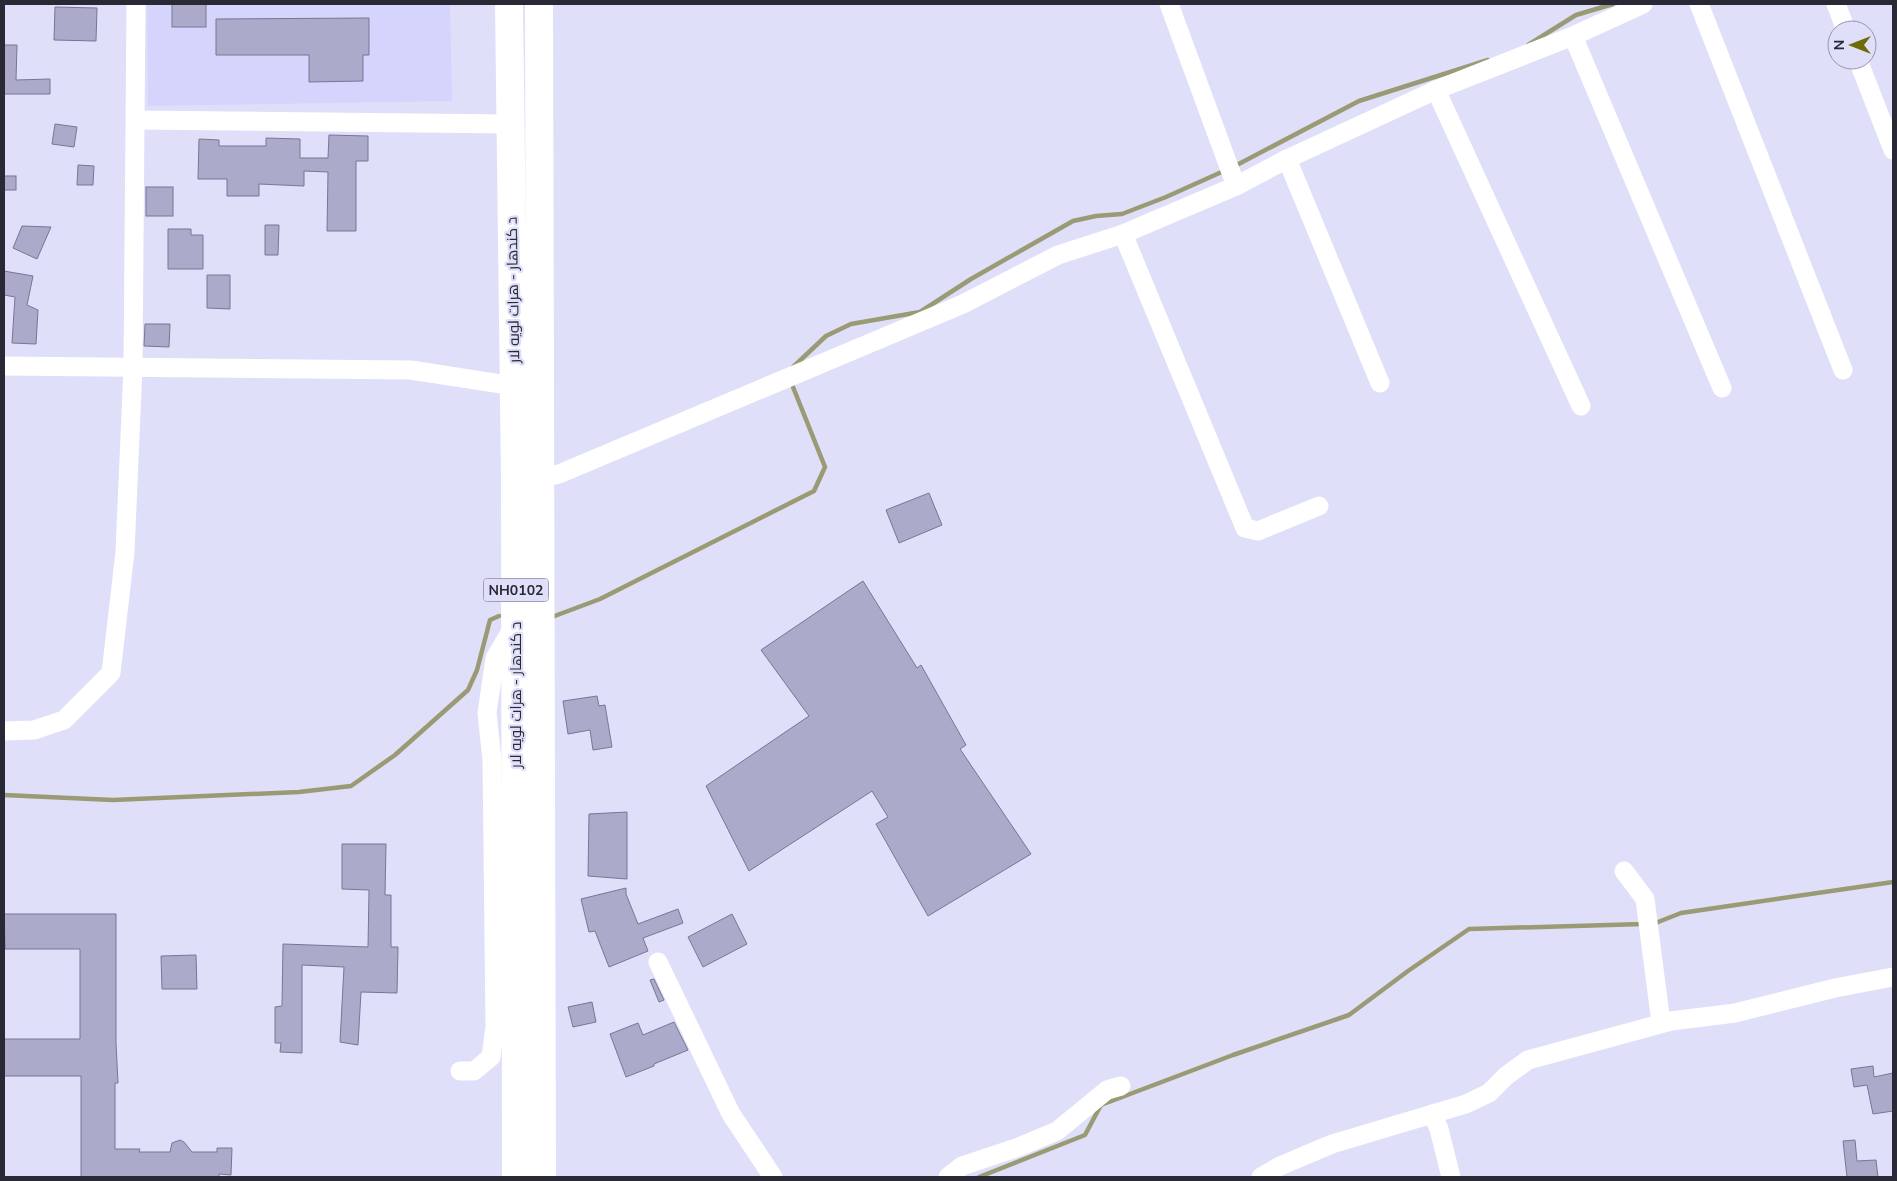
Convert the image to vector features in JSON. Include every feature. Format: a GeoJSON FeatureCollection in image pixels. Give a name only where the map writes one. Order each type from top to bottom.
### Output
{"type":"FeatureCollection","features":[{"type":"Feature","properties":{"kind":"highway"},"geometry":{"type":"LineString","coordinates":[[509,17],[539,16]]}},
{"type":"Feature","properties":{"kind":"highway","name":"د کندهار - هرات لويه لار"},"geometry":{"type":"LineString","coordinates":[[516,1177],[529,1066],[527,478],[539,16]]}},
{"type":"Feature","properties":{"kind":"highway","name":"د کندهار - هرات لويه لار"},"geometry":{"type":"LineString","coordinates":[[509,17],[514,386],[527,478],[516,623],[529,1066],[542,1177]]}},
{"type":"Feature","properties":{"kind":"street"},"geometry":{"type":"LineString","coordinates":[[4,731],[34,730],[64,720],[111,673],[125,552],[134,367],[136,4]]}},
{"type":"Feature","properties":{"kind":"street"},"geometry":{"type":"LineString","coordinates":[[1169,4],[1232,176]]}},
{"type":"Feature","properties":{"kind":"street"},"geometry":{"type":"LineString","coordinates":[[527,478],[559,474],[794,376],[963,304],[1058,255],[1123,234],[1232,176],[1287,159],[1436,90],[1573,36],[1642,4]]}},
{"type":"Feature","properties":{"kind":"street"},"geometry":{"type":"LineString","coordinates":[[1699,4],[1843,370]]}},
{"type":"Feature","properties":{"kind":"street"},"geometry":{"type":"LineString","coordinates":[[1836,4],[1842,20]]}},
{"type":"Feature","properties":{"kind":"street"},"geometry":{"type":"LineString","coordinates":[[1573,36],[1722,388]]}},
{"type":"Feature","properties":{"kind":"street"},"geometry":{"type":"LineString","coordinates":[[1862,70],[1893,150]]}},
{"type":"Feature","properties":{"kind":"street"},"geometry":{"type":"LineString","coordinates":[[1436,90],[1580,406]]}},
{"type":"Feature","properties":{"kind":"street"},"geometry":{"type":"LineString","coordinates":[[135,120],[510,124]]}},
{"type":"Feature","properties":{"kind":"street"},"geometry":{"type":"LineString","coordinates":[[1287,159],[1380,383]]}},
{"type":"Feature","properties":{"kind":"street"},"geometry":{"type":"LineString","coordinates":[[1123,234],[1245,528],[1258,530],[1319,506]]}},
{"type":"Feature","properties":{"kind":"street"},"geometry":{"type":"LineString","coordinates":[[4,366],[411,370],[514,386]]}},
{"type":"Feature","properties":{"kind":"street"},"geometry":{"type":"LineString","coordinates":[[460,1071],[474,1071],[491,1057],[495,1027],[492,760],[487,713],[495,658],[516,623]]}},
{"type":"Feature","properties":{"kind":"street"},"geometry":{"type":"LineString","coordinates":[[1624,871],[1645,899],[1661,1023]]}},
{"type":"Feature","properties":{"kind":"street"},"geometry":{"type":"LineString","coordinates":[[658,962],[731,1114],[774,1177]]}},
{"type":"Feature","properties":{"kind":"street"},"geometry":{"type":"LineString","coordinates":[[1261,1177],[1280,1166],[1332,1144],[1435,1120],[1489,1093],[1506,1076],[1528,1060],[1661,1023],[1735,1013],[1835,988],[1893,977]]}},
{"type":"Feature","properties":{"kind":"street"},"geometry":{"type":"LineString","coordinates":[[948,1177],[962,1166],[1016,1148],[1058,1131],[1107,1090],[1121,1086]]}},
{"type":"Feature","properties":{"kind":"street"},"geometry":{"type":"LineString","coordinates":[[1435,1120],[1451,1177]]}},
{"type":"Feature","properties":{"kind":"shaded area"},"geometry":{"type":"Polygon","coordinates":[[[147,4],[450,4],[452,101],[148,106],[147,4]]]}},
{"type":"Feature","properties":{"kind":"building"},"geometry":{"type":"Polygon","coordinates":[[[172,4],[206,4],[206,27],[172,27],[172,4]]]}},
{"type":"Feature","properties":{"kind":"building"},"geometry":{"type":"Polygon","coordinates":[[[55,7],[97,8],[96,41],[54,40],[55,7]]]}},
{"type":"Feature","properties":{"kind":"building"},"geometry":{"type":"Polygon","coordinates":[[[369,18],[369,55],[363,55],[363,81],[309,82],[309,55],[216,55],[216,19],[369,18]]]}},
{"type":"Feature","properties":{"kind":"building"},"geometry":{"type":"Polygon","coordinates":[[[4,45],[17,45],[16,80],[50,79],[50,94],[4,94],[4,45]]]}},
{"type":"Feature","properties":{"kind":"building"},"geometry":{"type":"Polygon","coordinates":[[[55,124],[77,127],[74,147],[52,144],[55,124]]]}},
{"type":"Feature","properties":{"kind":"building"},"geometry":{"type":"Polygon","coordinates":[[[329,135],[368,136],[368,161],[356,161],[356,231],[327,231],[328,172],[304,171],[304,186],[259,184],[259,196],[227,196],[227,179],[198,179],[199,139],[219,140],[219,146],[266,146],[266,138],[300,139],[300,158],[328,158],[329,135]]]}},
{"type":"Feature","properties":{"kind":"building"},"geometry":{"type":"Polygon","coordinates":[[[78,165],[94,166],[93,185],[77,185],[78,165]]]}},
{"type":"Feature","properties":{"kind":"building"},"geometry":{"type":"Polygon","coordinates":[[[4,176],[16,176],[16,190],[4,190],[4,176]]]}},
{"type":"Feature","properties":{"kind":"building"},"geometry":{"type":"Polygon","coordinates":[[[146,187],[173,187],[173,216],[146,216],[146,187]]]}},
{"type":"Feature","properties":{"kind":"building"},"geometry":{"type":"Polygon","coordinates":[[[265,225],[279,225],[278,255],[265,255],[265,225]]]}},
{"type":"Feature","properties":{"kind":"building"},"geometry":{"type":"Polygon","coordinates":[[[22,226],[51,227],[37,259],[13,248],[22,226]]]}},
{"type":"Feature","properties":{"kind":"building"},"geometry":{"type":"Polygon","coordinates":[[[168,229],[191,229],[191,235],[203,235],[203,269],[168,269],[168,229]]]}},
{"type":"Feature","properties":{"kind":"building"},"geometry":{"type":"Polygon","coordinates":[[[4,271],[33,276],[27,305],[38,310],[36,344],[12,343],[15,297],[4,295],[4,271]]]}},
{"type":"Feature","properties":{"kind":"building"},"geometry":{"type":"Polygon","coordinates":[[[207,275],[230,275],[230,309],[207,308],[207,275]]]}},
{"type":"Feature","properties":{"kind":"building"},"geometry":{"type":"Polygon","coordinates":[[[145,324],[170,324],[169,347],[144,346],[145,324]]]}},
{"type":"Feature","properties":{"kind":"building"},"geometry":{"type":"Polygon","coordinates":[[[929,493],[942,525],[899,543],[886,510],[929,493]]]}},
{"type":"Feature","properties":{"kind":"building"},"geometry":{"type":"Polygon","coordinates":[[[863,581],[917,668],[921,665],[966,745],[960,749],[1031,854],[928,916],[876,824],[888,817],[872,791],[749,871],[706,786],[809,716],[761,650],[863,581]]]}},
{"type":"Feature","properties":{"kind":"building"},"geometry":{"type":"Polygon","coordinates":[[[597,696],[599,706],[605,705],[612,747],[593,750],[590,730],[568,734],[563,701],[597,696]]]}},
{"type":"Feature","properties":{"kind":"building"},"geometry":{"type":"Polygon","coordinates":[[[627,812],[627,879],[588,876],[589,814],[627,812]]]}},
{"type":"Feature","properties":{"kind":"building"},"geometry":{"type":"Polygon","coordinates":[[[342,844],[386,844],[385,895],[391,895],[391,947],[398,947],[397,993],[361,992],[358,1045],[340,1042],[344,967],[302,965],[302,1053],[280,1052],[281,1043],[275,1043],[275,1007],[282,1006],[283,944],[368,947],[369,890],[342,889],[342,844]]]}},
{"type":"Feature","properties":{"kind":"building"},"geometry":{"type":"Polygon","coordinates":[[[626,888],[626,894],[638,924],[678,909],[683,923],[643,938],[648,951],[609,967],[595,931],[589,932],[581,899],[626,888]]]}},
{"type":"Feature","properties":{"kind":"building"},"geometry":{"type":"Polygon","coordinates":[[[4,914],[116,914],[116,1043],[118,1083],[115,1083],[115,1149],[140,1149],[139,1152],[170,1152],[172,1143],[180,1140],[192,1152],[217,1152],[217,1148],[232,1148],[231,1175],[219,1174],[219,1177],[81,1177],[81,1076],[4,1076],[4,1039],[80,1039],[80,949],[5,949],[4,914]]]}},
{"type":"Feature","properties":{"kind":"building"},"geometry":{"type":"Polygon","coordinates":[[[732,914],[747,944],[703,967],[688,937],[732,914]]]}},
{"type":"Feature","properties":{"kind":"building"},"geometry":{"type":"Polygon","coordinates":[[[196,955],[197,989],[162,989],[161,956],[196,955]]]}},
{"type":"Feature","properties":{"kind":"building"},"geometry":{"type":"Polygon","coordinates":[[[654,979],[664,1000],[659,1002],[650,980],[654,979]]]}},
{"type":"Feature","properties":{"kind":"building"},"geometry":{"type":"Polygon","coordinates":[[[592,1002],[596,1022],[573,1027],[568,1007],[592,1002]]]}},
{"type":"Feature","properties":{"kind":"building"},"geometry":{"type":"Polygon","coordinates":[[[674,1022],[688,1050],[626,1077],[610,1034],[638,1023],[643,1035],[674,1022]]]}},
{"type":"Feature","properties":{"kind":"building"},"geometry":{"type":"Polygon","coordinates":[[[1873,1066],[1874,1077],[1893,1073],[1893,1111],[1873,1114],[1867,1085],[1854,1087],[1851,1069],[1873,1066]]]}},
{"type":"Feature","properties":{"kind":"building"},"geometry":{"type":"Polygon","coordinates":[[[1855,1140],[1857,1161],[1876,1160],[1878,1177],[1847,1177],[1843,1141],[1855,1140]]]}},
{"type":"Feature","properties":{"kind":"waterway"},"geometry":{"type":"LineString","coordinates":[[1528,45],[1576,15],[1613,4]]}},
{"type":"Feature","properties":{"kind":"waterway"},"geometry":{"type":"LineString","coordinates":[[1233,167],[1359,101],[1488,60]]}},
{"type":"Feature","properties":{"kind":"waterway"},"geometry":{"type":"LineString","coordinates":[[792,368],[826,336],[851,324],[920,312],[971,279],[1073,221],[1096,216],[1122,214],[1226,170]]}},
{"type":"Feature","properties":{"kind":"waterway"},"geometry":{"type":"LineString","coordinates":[[552,617],[600,599],[814,491],[825,467],[791,382]]}},
{"type":"Feature","properties":{"kind":"waterway"},"geometry":{"type":"LineString","coordinates":[[4,795],[113,800],[299,792],[351,786],[395,755],[468,690],[477,670],[490,620],[499,616]]}},
{"type":"Feature","properties":{"kind":"waterway"},"geometry":{"type":"LineString","coordinates":[[1653,924],[1681,913],[1893,882]]}},
{"type":"Feature","properties":{"kind":"waterway"},"geometry":{"type":"LineString","coordinates":[[979,1177],[1085,1135],[1101,1105],[1233,1055],[1349,1015],[1469,929],[1643,924]]}}]}
